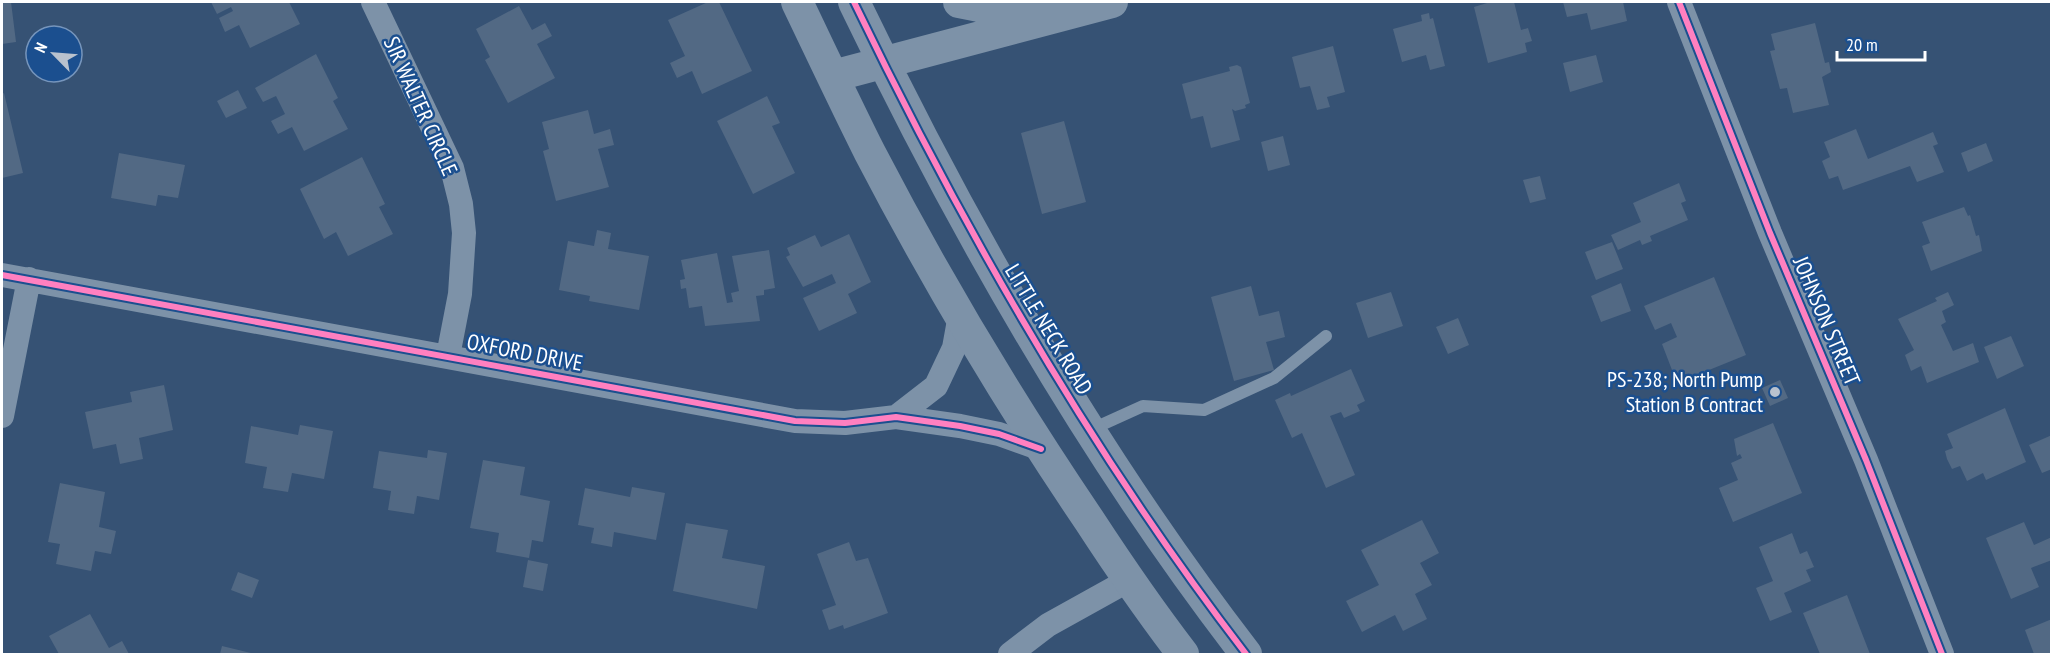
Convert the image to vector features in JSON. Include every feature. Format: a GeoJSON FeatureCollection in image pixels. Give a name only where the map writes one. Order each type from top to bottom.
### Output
{"type":"FeatureCollection","features":[{"type":"Feature","properties":{"kind":"street","name":"SIR WALTER CIRCLE"},"geometry":{"type":"LineString","coordinates":[[373,2],[452,168],[461,204],[464,233],[460,294],[448,356]]}},
{"type":"Feature","properties":{"kind":"street"},"geometry":{"type":"LineString","coordinates":[[797,2],[870,153],[932,268],[1041,449],[1129,580],[1183,654]]}},
{"type":"Feature","properties":{"kind":"street","name":"LITTLE NECK ROAD"},"geometry":{"type":"LineString","coordinates":[[854,2],[951,196],[1026,329],[1124,484],[1246,654]]}},
{"type":"Feature","properties":{"kind":"street"},"geometry":{"type":"LineString","coordinates":[[959,2],[1046,19]]}},
{"type":"Feature","properties":{"kind":"street"},"geometry":{"type":"LineString","coordinates":[[833,76],[1112,2]]}},
{"type":"Feature","properties":{"kind":"street","name":"JOHNSON STREET"},"geometry":{"type":"LineString","coordinates":[[1679,2],[1770,233],[1866,460],[1942,654]]}},
{"type":"Feature","properties":{"kind":"street","name":"OXFORD DRIVE"},"geometry":{"type":"LineString","coordinates":[[2,275],[795,421],[846,423],[896,417],[999,434],[1041,449]]}},
{"type":"Feature","properties":{"kind":"street"},"geometry":{"type":"LineString","coordinates":[[2,416],[29,279]]}},
{"type":"Feature","properties":{"kind":"street"},"geometry":{"type":"LineString","coordinates":[[896,417],[936,386],[954,348],[960,315]]}},
{"type":"Feature","properties":{"kind":"street"},"geometry":{"type":"LineString","coordinates":[[1010,654],[1048,625],[1129,580]]}},
{"type":"Feature","properties":{"kind":"lane"},"geometry":{"type":"LineString","coordinates":[[1090,430],[1143,406],[1204,410],[1274,378],[1326,336]]}},
{"type":"Feature","properties":{"kind":"building"},"geometry":{"type":"Polygon","coordinates":[[[2,2],[11,2],[16,42],[2,44],[2,2]]]}},
{"type":"Feature","properties":{"kind":"building"},"geometry":{"type":"Polygon","coordinates":[[[211,2],[289,2],[300,24],[250,48],[239,25],[225,32],[219,18],[233,11],[231,7],[217,14],[211,2]]]}},
{"type":"Feature","properties":{"kind":"building"},"geometry":{"type":"Polygon","coordinates":[[[708,2],[719,2],[752,71],[702,94],[692,71],[677,78],[670,63],[685,56],[668,20],[708,2]]]}},
{"type":"Feature","properties":{"kind":"building"},"geometry":{"type":"Polygon","coordinates":[[[1487,2],[1514,2],[1521,30],[1528,28],[1532,41],[1525,43],[1527,52],[1488,63],[1474,7],[1487,2]]]}},
{"type":"Feature","properties":{"kind":"building"},"geometry":{"type":"Polygon","coordinates":[[[1563,2],[1623,2],[1627,21],[1591,30],[1587,13],[1567,17],[1563,2]]]}},
{"type":"Feature","properties":{"kind":"building"},"geometry":{"type":"Polygon","coordinates":[[[519,6],[532,30],[545,23],[552,36],[537,44],[555,78],[508,103],[485,60],[490,57],[476,29],[519,6]]]}},
{"type":"Feature","properties":{"kind":"building"},"geometry":{"type":"Polygon","coordinates":[[[1429,13],[1430,19],[1433,18],[1445,66],[1430,70],[1426,55],[1402,62],[1393,29],[1422,21],[1421,15],[1429,13]]]}},
{"type":"Feature","properties":{"kind":"building"},"geometry":{"type":"Polygon","coordinates":[[[1815,23],[1825,63],[1829,62],[1831,72],[1822,77],[1829,105],[1793,113],[1787,88],[1780,89],[1770,51],[1775,50],[1771,34],[1815,23]]]}},
{"type":"Feature","properties":{"kind":"building"},"geometry":{"type":"Polygon","coordinates":[[[1333,46],[1345,92],[1327,97],[1330,107],[1317,110],[1310,86],[1300,88],[1292,57],[1333,46]]]}},
{"type":"Feature","properties":{"kind":"building"},"geometry":{"type":"Polygon","coordinates":[[[316,54],[338,98],[333,101],[348,129],[304,151],[292,127],[278,134],[271,121],[285,114],[276,96],[263,102],[255,88],[316,54]]]}},
{"type":"Feature","properties":{"kind":"building"},"geometry":{"type":"Polygon","coordinates":[[[1596,55],[1603,82],[1570,92],[1563,63],[1596,55]]]}},
{"type":"Feature","properties":{"kind":"building"},"geometry":{"type":"Polygon","coordinates":[[[1237,65],[1241,67],[1250,103],[1245,105],[1246,108],[1235,111],[1232,109],[1240,140],[1211,148],[1203,116],[1191,119],[1182,84],[1230,71],[1229,67],[1237,65]]]}},
{"type":"Feature","properties":{"kind":"building"},"geometry":{"type":"Polygon","coordinates":[[[238,90],[247,108],[226,118],[217,101],[238,90]]]}},
{"type":"Feature","properties":{"kind":"building"},"geometry":{"type":"Polygon","coordinates":[[[4,93],[23,173],[2,178],[2,94],[4,93]]]}},
{"type":"Feature","properties":{"kind":"building"},"geometry":{"type":"Polygon","coordinates":[[[767,96],[780,123],[772,126],[795,173],[753,194],[717,121],[767,96]]]}},
{"type":"Feature","properties":{"kind":"building"},"geometry":{"type":"Polygon","coordinates":[[[588,110],[594,134],[610,129],[614,145],[598,149],[609,187],[556,201],[543,151],[549,149],[542,122],[588,110]]]}},
{"type":"Feature","properties":{"kind":"building"},"geometry":{"type":"Polygon","coordinates":[[[1064,121],[1086,202],[1042,214],[1021,133],[1064,121]]]}},
{"type":"Feature","properties":{"kind":"building"},"geometry":{"type":"Polygon","coordinates":[[[1856,129],[1868,159],[1933,132],[1938,144],[1933,146],[1944,172],[1917,182],[1910,166],[1843,190],[1838,176],[1829,179],[1822,161],[1830,157],[1824,142],[1856,129]]]}},
{"type":"Feature","properties":{"kind":"building"},"geometry":{"type":"Polygon","coordinates":[[[1283,136],[1290,165],[1268,171],[1261,142],[1283,136]]]}},
{"type":"Feature","properties":{"kind":"building"},"geometry":{"type":"Polygon","coordinates":[[[1986,143],[1993,161],[1968,172],[1961,153],[1986,143]]]}},
{"type":"Feature","properties":{"kind":"building"},"geometry":{"type":"Polygon","coordinates":[[[119,153],[185,165],[178,198],[158,195],[156,206],[111,198],[119,153]]]}},
{"type":"Feature","properties":{"kind":"building"},"geometry":{"type":"Polygon","coordinates":[[[362,157],[385,204],[379,207],[393,234],[348,256],[336,232],[324,239],[300,189],[362,157]]]}},
{"type":"Feature","properties":{"kind":"building"},"geometry":{"type":"Polygon","coordinates":[[[1540,176],[1546,199],[1530,203],[1523,180],[1540,176]]]}},
{"type":"Feature","properties":{"kind":"building"},"geometry":{"type":"Polygon","coordinates":[[[1679,183],[1686,201],[1681,203],[1688,220],[1650,236],[1652,241],[1642,245],[1640,240],[1618,250],[1611,235],[1641,222],[1633,203],[1679,183]]]}},
{"type":"Feature","properties":{"kind":"building"},"geometry":{"type":"Polygon","coordinates":[[[1964,207],[1968,216],[1970,215],[1976,236],[1979,235],[1982,251],[1931,271],[1922,246],[1930,243],[1922,222],[1964,207]]]}},
{"type":"Feature","properties":{"kind":"building"},"geometry":{"type":"Polygon","coordinates":[[[597,230],[611,233],[608,249],[649,256],[639,310],[589,301],[590,296],[559,290],[568,241],[594,246],[597,230]]]}},
{"type":"Feature","properties":{"kind":"building"},"geometry":{"type":"Polygon","coordinates":[[[849,234],[871,282],[848,294],[857,313],[819,331],[803,298],[836,283],[832,274],[803,287],[786,257],[790,255],[787,248],[815,235],[821,247],[849,234]]]}},
{"type":"Feature","properties":{"kind":"building"},"geometry":{"type":"Polygon","coordinates":[[[1612,242],[1623,269],[1596,280],[1585,252],[1612,242]]]}},
{"type":"Feature","properties":{"kind":"building"},"geometry":{"type":"Polygon","coordinates":[[[769,250],[775,288],[764,290],[764,295],[756,296],[760,321],[705,326],[702,306],[689,308],[686,288],[681,289],[680,280],[685,279],[681,260],[717,253],[727,303],[733,302],[731,293],[739,291],[732,256],[769,250]]]}},
{"type":"Feature","properties":{"kind":"building"},"geometry":{"type":"Polygon","coordinates":[[[1714,277],[1746,355],[1677,383],[1662,344],[1677,337],[1671,323],[1655,330],[1644,306],[1714,277]]]}},
{"type":"Feature","properties":{"kind":"building"},"geometry":{"type":"Polygon","coordinates":[[[1621,283],[1631,311],[1601,322],[1591,296],[1621,283]]]}},
{"type":"Feature","properties":{"kind":"building"},"geometry":{"type":"Polygon","coordinates":[[[1251,286],[1259,316],[1279,311],[1285,337],[1266,342],[1274,370],[1234,381],[1211,297],[1251,286]]]}},
{"type":"Feature","properties":{"kind":"building"},"geometry":{"type":"Polygon","coordinates":[[[1391,292],[1403,326],[1368,338],[1356,303],[1391,292]]]}},
{"type":"Feature","properties":{"kind":"building"},"geometry":{"type":"Polygon","coordinates":[[[1948,292],[1954,305],[1942,311],[1946,322],[1941,325],[1953,351],[1973,343],[1979,362],[1927,383],[1921,366],[1911,371],[1905,355],[1914,350],[1898,319],[1937,301],[1935,298],[1948,292]]]}},
{"type":"Feature","properties":{"kind":"building"},"geometry":{"type":"Polygon","coordinates":[[[1458,318],[1469,345],[1448,354],[1436,327],[1458,318]]]}},
{"type":"Feature","properties":{"kind":"building"},"geometry":{"type":"Polygon","coordinates":[[[2011,336],[2024,366],[1997,379],[1984,347],[2011,336]]]}},
{"type":"Feature","properties":{"kind":"building"},"geometry":{"type":"Polygon","coordinates":[[[1351,369],[1365,401],[1357,405],[1360,411],[1344,418],[1341,412],[1330,416],[1355,475],[1326,488],[1302,433],[1292,438],[1275,400],[1290,393],[1291,396],[1351,369]]]}},
{"type":"Feature","properties":{"kind":"building","name":"PS-238; North Pump Station B Contract"},"geometry":{"type":"Polygon","coordinates":[[[1780,380],[1788,398],[1770,406],[1762,388],[1780,380]]]}},
{"type":"Feature","properties":{"kind":"building"},"geometry":{"type":"Polygon","coordinates":[[[164,385],[173,430],[139,438],[143,459],[120,464],[116,444],[93,449],[85,412],[132,402],[130,392],[164,385]]]}},
{"type":"Feature","properties":{"kind":"building"},"geometry":{"type":"Polygon","coordinates":[[[2005,408],[2026,462],[1986,480],[1983,473],[1967,481],[1960,466],[1952,469],[1947,459],[1945,451],[1953,448],[1947,434],[2005,408]]]}},
{"type":"Feature","properties":{"kind":"building"},"geometry":{"type":"Polygon","coordinates":[[[1773,423],[1802,493],[1733,522],[1719,488],[1738,480],[1731,463],[1742,458],[1740,454],[1737,456],[1734,439],[1773,423]]]}},
{"type":"Feature","properties":{"kind":"building"},"geometry":{"type":"Polygon","coordinates":[[[300,425],[333,431],[324,479],[292,473],[288,492],[263,488],[267,467],[245,463],[251,426],[298,435],[300,425]]]}},
{"type":"Feature","properties":{"kind":"building"},"geometry":{"type":"Polygon","coordinates":[[[2052,435],[2052,469],[2042,473],[2029,445],[2052,435]]]}},
{"type":"Feature","properties":{"kind":"building"},"geometry":{"type":"Polygon","coordinates":[[[428,450],[447,453],[439,500],[417,496],[414,514],[388,510],[391,491],[373,488],[379,451],[427,458],[428,450]]]}},
{"type":"Feature","properties":{"kind":"building"},"geometry":{"type":"Polygon","coordinates":[[[483,460],[525,467],[520,495],[550,501],[543,542],[532,540],[529,558],[496,552],[499,533],[470,528],[483,460]]]}},
{"type":"Feature","properties":{"kind":"building"},"geometry":{"type":"Polygon","coordinates":[[[60,483],[105,492],[99,527],[116,531],[111,554],[95,551],[91,571],[56,564],[60,544],[48,542],[60,483]]]}},
{"type":"Feature","properties":{"kind":"building"},"geometry":{"type":"Polygon","coordinates":[[[632,487],[665,493],[656,540],[614,532],[612,547],[591,543],[594,528],[578,525],[585,488],[630,497],[632,487]]]}},
{"type":"Feature","properties":{"kind":"building"},"geometry":{"type":"Polygon","coordinates":[[[1422,520],[1439,553],[1420,563],[1432,585],[1415,594],[1427,619],[1403,631],[1395,615],[1362,632],[1346,601],[1379,585],[1361,550],[1422,520]]]}},
{"type":"Feature","properties":{"kind":"building"},"geometry":{"type":"Polygon","coordinates":[[[2024,522],[2034,545],[2052,537],[2052,560],[2031,568],[2039,587],[2011,599],[1986,538],[2024,522]]]}},
{"type":"Feature","properties":{"kind":"building"},"geometry":{"type":"Polygon","coordinates":[[[686,523],[728,530],[722,558],[765,566],[757,609],[673,591],[686,523]]]}},
{"type":"Feature","properties":{"kind":"building"},"geometry":{"type":"Polygon","coordinates":[[[1792,533],[1800,554],[1807,551],[1814,567],[1806,570],[1811,581],[1784,593],[1792,612],[1770,621],[1756,588],[1773,581],[1759,547],[1792,533]]]}},
{"type":"Feature","properties":{"kind":"building"},"geometry":{"type":"Polygon","coordinates":[[[849,542],[856,561],[868,558],[888,613],[844,629],[843,625],[829,630],[822,610],[836,605],[817,554],[849,542]]]}},
{"type":"Feature","properties":{"kind":"building"},"geometry":{"type":"Polygon","coordinates":[[[528,560],[548,564],[543,591],[523,587],[528,560]]]}},
{"type":"Feature","properties":{"kind":"building"},"geometry":{"type":"Polygon","coordinates":[[[238,572],[259,580],[252,598],[231,590],[238,572]]]}},
{"type":"Feature","properties":{"kind":"building"},"geometry":{"type":"Polygon","coordinates":[[[1847,595],[1870,654],[1820,654],[1803,613],[1847,595]]]}},
{"type":"Feature","properties":{"kind":"building"},"geometry":{"type":"Polygon","coordinates":[[[90,614],[109,648],[122,641],[129,654],[59,654],[49,636],[90,614]]]}},
{"type":"Feature","properties":{"kind":"building"},"geometry":{"type":"Polygon","coordinates":[[[2052,619],[2052,654],[2034,654],[2025,630],[2052,619]]]}},
{"type":"Feature","properties":{"kind":"building"},"geometry":{"type":"Polygon","coordinates":[[[222,646],[255,654],[220,654],[222,646]]]}},
{"type":"Feature","properties":{"kind":"cycle path"},"geometry":{"type":"LineString","coordinates":[[854,2],[940,172],[1033,338],[1135,500],[1189,578],[1246,654]]}},
{"type":"Feature","properties":{"kind":"cycle path"},"geometry":{"type":"LineString","coordinates":[[1679,2],[1770,233],[1866,460],[1942,654]]}},
{"type":"Feature","properties":{"kind":"cycle path"},"geometry":{"type":"LineString","coordinates":[[2,275],[795,421],[845,423],[896,417],[999,434],[1041,449]]}},
{"type":"Feature","properties":{"kind":"place","name":"PS-238; North Pump Station B Contract"},"geometry":{"type":"Point","coordinates":[1775,392]}}]}
